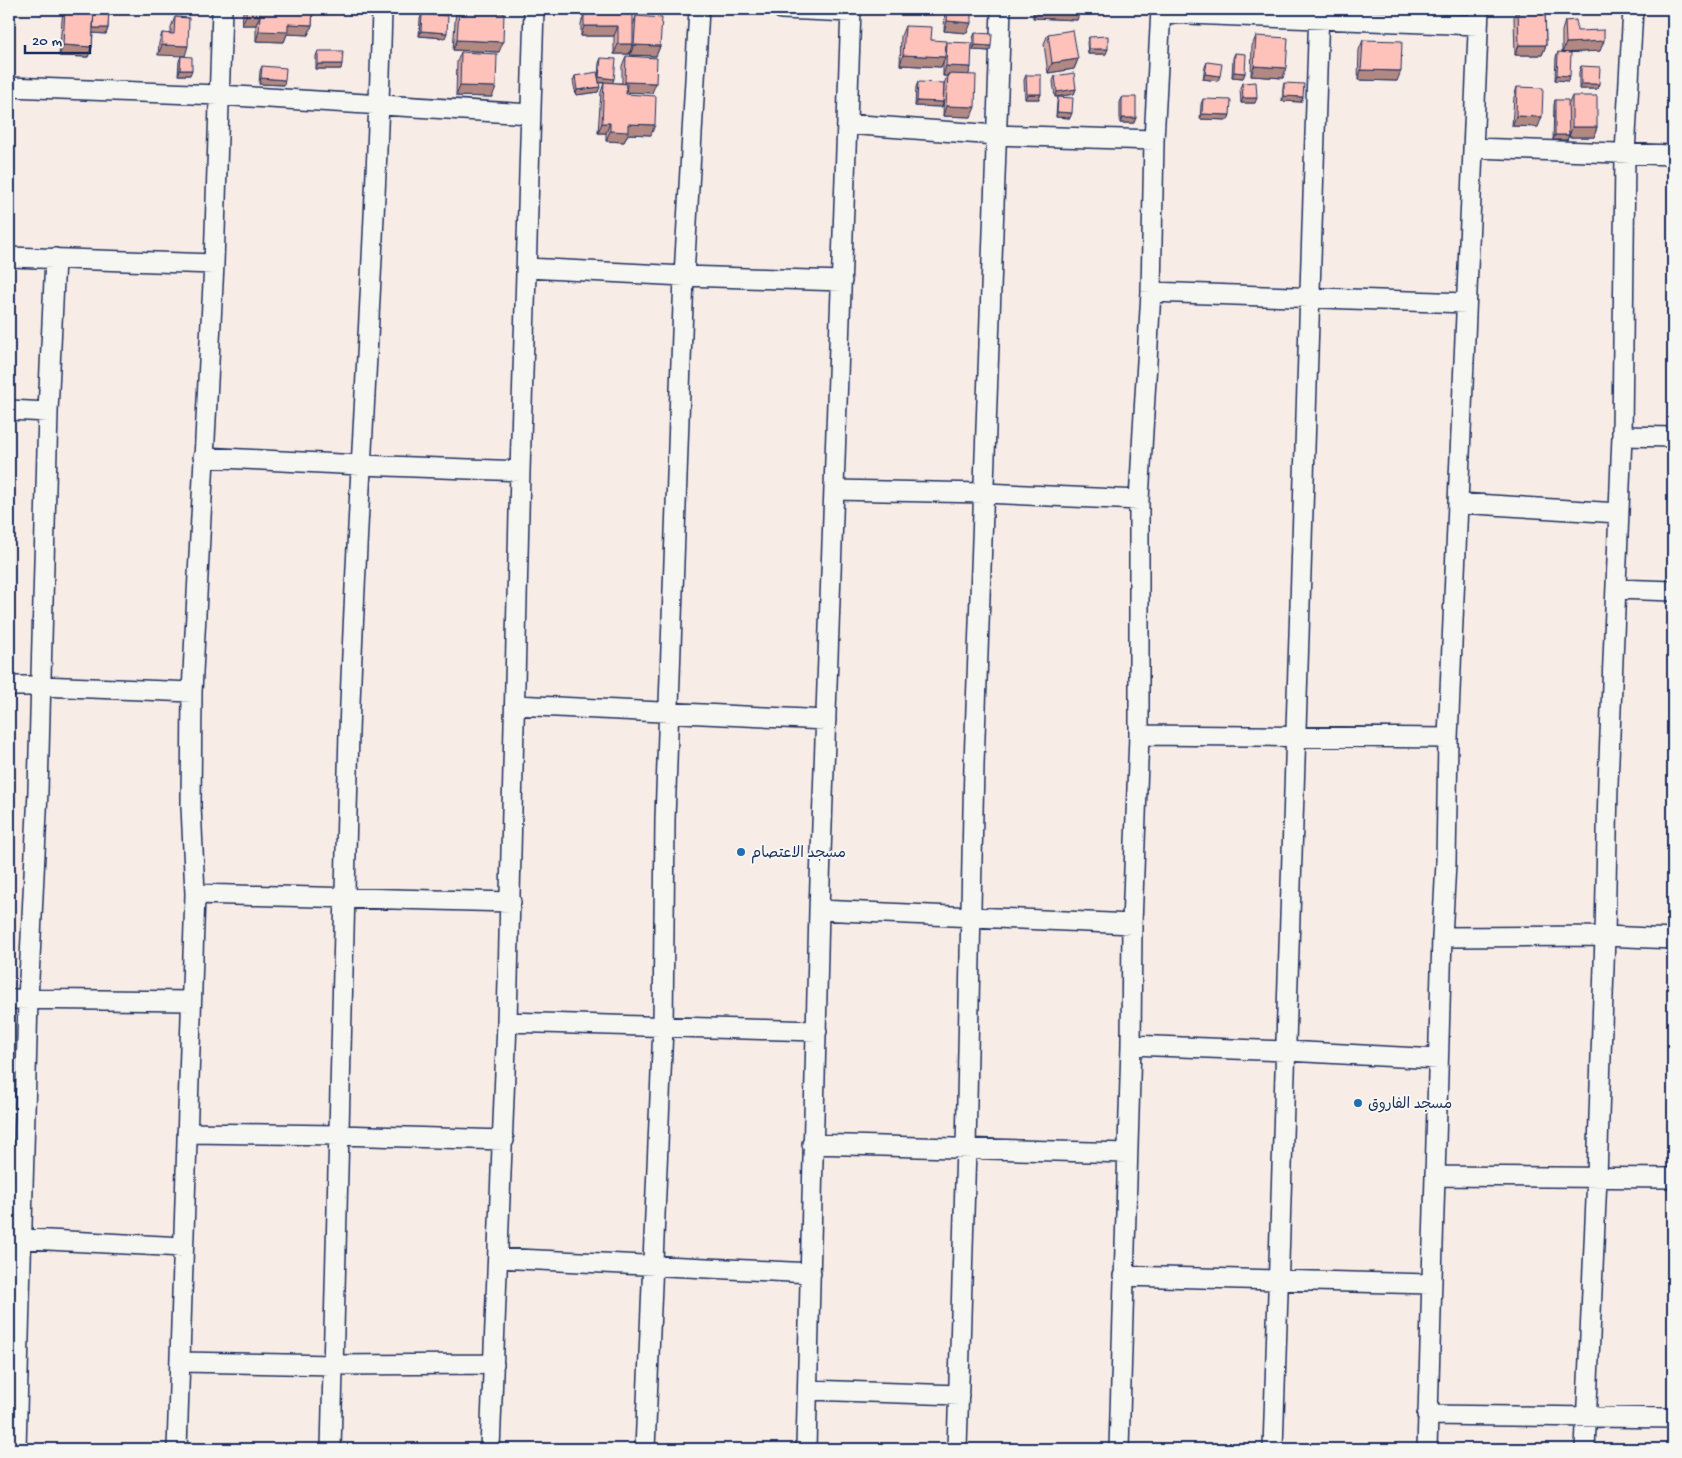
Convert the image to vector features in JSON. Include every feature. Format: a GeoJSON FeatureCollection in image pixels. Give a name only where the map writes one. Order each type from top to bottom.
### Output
{"type":"FeatureCollection","features":[{"type":"Feature","properties":{"kind":"street"},"geometry":{"type":"LineString","coordinates":[[177,1449],[194,894],[191,806],[192,692],[214,264],[222,9]]}},
{"type":"Feature","properties":{"kind":"street"},"geometry":{"type":"LineString","coordinates":[[331,1449],[349,742],[360,465],[380,104],[382,9]]}},
{"type":"Feature","properties":{"kind":"street"},"geometry":{"type":"LineString","coordinates":[[490,1449],[504,1140],[520,470],[534,9]]}},
{"type":"Feature","properties":{"kind":"street"},"geometry":{"type":"LineString","coordinates":[[645,1449],[663,1027],[665,819],[684,276],[699,9]]}},
{"type":"Feature","properties":{"kind":"street"},"geometry":{"type":"LineString","coordinates":[[782,9],[851,10],[819,910],[806,1449]]}},
{"type":"Feature","properties":{"kind":"street"},"geometry":{"type":"LineString","coordinates":[[957,1449],[966,1148],[974,764],[1001,9]]}},
{"type":"Feature","properties":{"kind":"street"},"geometry":{"type":"LineString","coordinates":[[1585,1449],[1597,1177],[1608,784],[1622,436],[1626,153],[1633,9]]}},
{"type":"Feature","properties":{"kind":"street"},"geometry":{"type":"LineString","coordinates":[[1119,1449],[1131,1045],[1132,924],[1139,735],[1139,500],[1151,292],[1154,140],[1161,11],[1479,17],[1448,738],[1446,863],[1430,1284],[1426,1449]]}},
{"type":"Feature","properties":{"kind":"street"},"geometry":{"type":"LineString","coordinates":[[1273,1449],[1319,14]]}},
{"type":"Feature","properties":{"kind":"street"},"geometry":{"type":"LineString","coordinates":[[9,87],[219,95],[530,114]]}},
{"type":"Feature","properties":{"kind":"street"},"geometry":{"type":"LineString","coordinates":[[847,124],[996,135],[1154,140]]}},
{"type":"Feature","properties":{"kind":"street"},"geometry":{"type":"LineString","coordinates":[[1473,148],[1673,155]]}},
{"type":"Feature","properties":{"kind":"street"},"geometry":{"type":"LineString","coordinates":[[9,257],[214,264]]}},
{"type":"Feature","properties":{"kind":"street"},"geometry":{"type":"LineString","coordinates":[[16,1449],[15,1238],[28,1000],[41,686],[48,412],[55,258]]}},
{"type":"Feature","properties":{"kind":"street"},"geometry":{"type":"LineString","coordinates":[[527,268],[684,276],[842,281]]}},
{"type":"Feature","properties":{"kind":"street"},"geometry":{"type":"LineString","coordinates":[[1151,292],[1466,303]]}},
{"type":"Feature","properties":{"kind":"street"},"geometry":{"type":"LineString","coordinates":[[9,410],[48,412]]}},
{"type":"Feature","properties":{"kind":"street"},"geometry":{"type":"LineString","coordinates":[[1622,436],[1673,437]]}},
{"type":"Feature","properties":{"kind":"street"},"geometry":{"type":"LineString","coordinates":[[203,457],[360,465],[520,470]]}},
{"type":"Feature","properties":{"kind":"street"},"geometry":{"type":"LineString","coordinates":[[834,490],[984,493],[1139,500]]}},
{"type":"Feature","properties":{"kind":"street"},"geometry":{"type":"LineString","coordinates":[[1459,503],[1618,513]]}},
{"type":"Feature","properties":{"kind":"street"},"geometry":{"type":"LineString","coordinates":[[1616,588],[1673,591]]}},
{"type":"Feature","properties":{"kind":"street"},"geometry":{"type":"LineString","coordinates":[[9,686],[192,692]]}},
{"type":"Feature","properties":{"kind":"street"},"geometry":{"type":"LineString","coordinates":[[515,705],[826,720]]}},
{"type":"Feature","properties":{"kind":"street"},"geometry":{"type":"LineString","coordinates":[[1139,735],[1448,738]]}},
{"type":"Feature","properties":{"kind":"street"},"geometry":{"type":"LineString","coordinates":[[194,894],[511,902]]}},
{"type":"Feature","properties":{"kind":"street"},"geometry":{"type":"LineString","coordinates":[[819,910],[1132,924]]}},
{"type":"Feature","properties":{"kind":"street"},"geometry":{"type":"LineString","coordinates":[[1442,937],[1605,936],[1673,938]]}},
{"type":"Feature","properties":{"kind":"street"},"geometry":{"type":"LineString","coordinates":[[9,999],[191,1001]]}},
{"type":"Feature","properties":{"kind":"street"},"geometry":{"type":"LineString","coordinates":[[507,1022],[817,1031]]}},
{"type":"Feature","properties":{"kind":"street"},"geometry":{"type":"LineString","coordinates":[[1131,1045],[1438,1059]]}},
{"type":"Feature","properties":{"kind":"street"},"geometry":{"type":"LineString","coordinates":[[187,1133],[504,1140]]}},
{"type":"Feature","properties":{"kind":"street"},"geometry":{"type":"LineString","coordinates":[[812,1144],[1127,1153]]}},
{"type":"Feature","properties":{"kind":"street"},"geometry":{"type":"LineString","coordinates":[[1435,1176],[1673,1178]]}},
{"type":"Feature","properties":{"kind":"street"},"geometry":{"type":"LineString","coordinates":[[15,1238],[183,1248]]}},
{"type":"Feature","properties":{"kind":"street"},"geometry":{"type":"LineString","coordinates":[[499,1258],[811,1273]]}},
{"type":"Feature","properties":{"kind":"street"},"geometry":{"type":"LineString","coordinates":[[1123,1276],[1430,1284]]}},
{"type":"Feature","properties":{"kind":"street"},"geometry":{"type":"LineString","coordinates":[[180,1362],[334,1365],[494,1364]]}},
{"type":"Feature","properties":{"kind":"street"},"geometry":{"type":"LineString","coordinates":[[808,1390],[959,1395]]}},
{"type":"Feature","properties":{"kind":"street"},"geometry":{"type":"LineString","coordinates":[[1427,1415],[1673,1418]]}},
{"type":"Feature","properties":{"kind":"building"},"geometry":{"type":"Polygon","coordinates":[[[65,9],[94,9],[92,47],[63,45],[65,9]]]}},
{"type":"Feature","properties":{"kind":"building"},"geometry":{"type":"Polygon","coordinates":[[[94,9],[109,9],[108,28],[93,28],[94,9]]]}},
{"type":"Feature","properties":{"kind":"building"},"geometry":{"type":"Polygon","coordinates":[[[246,9],[313,9],[312,25],[288,24],[288,32],[259,31],[260,15],[246,15],[246,9]]]}},
{"type":"Feature","properties":{"kind":"building"},"geometry":{"type":"Polygon","coordinates":[[[459,9],[475,9],[475,12],[504,13],[503,42],[457,40],[459,9]]]}},
{"type":"Feature","properties":{"kind":"building"},"geometry":{"type":"Polygon","coordinates":[[[948,9],[971,9],[971,23],[947,21],[948,9]]]}},
{"type":"Feature","properties":{"kind":"building"},"geometry":{"type":"Polygon","coordinates":[[[1518,9],[1545,9],[1546,45],[1519,45],[1518,9]]]}},
{"type":"Feature","properties":{"kind":"building"},"geometry":{"type":"Polygon","coordinates":[[[422,14],[448,16],[447,33],[421,31],[422,14]]]}},
{"type":"Feature","properties":{"kind":"building"},"geometry":{"type":"Polygon","coordinates":[[[584,14],[633,14],[633,44],[618,44],[618,26],[584,26],[584,14]]]}},
{"type":"Feature","properties":{"kind":"building"},"geometry":{"type":"Polygon","coordinates":[[[636,16],[662,18],[660,46],[634,45],[636,16]]]}},
{"type":"Feature","properties":{"kind":"building"},"geometry":{"type":"Polygon","coordinates":[[[175,17],[189,18],[188,46],[162,45],[162,33],[174,34],[175,17]]]}},
{"type":"Feature","properties":{"kind":"building"},"geometry":{"type":"Polygon","coordinates":[[[1576,20],[1577,31],[1604,30],[1604,41],[1566,43],[1565,21],[1576,20]]]}},
{"type":"Feature","properties":{"kind":"building"},"geometry":{"type":"Polygon","coordinates":[[[905,26],[932,27],[931,40],[946,41],[945,57],[903,55],[905,26]]]}},
{"type":"Feature","properties":{"kind":"building"},"geometry":{"type":"Polygon","coordinates":[[[1073,30],[1078,59],[1052,63],[1048,34],[1073,30]]]}},
{"type":"Feature","properties":{"kind":"building"},"geometry":{"type":"Polygon","coordinates":[[[975,33],[992,34],[991,46],[975,45],[975,33]]]}},
{"type":"Feature","properties":{"kind":"building"},"geometry":{"type":"Polygon","coordinates":[[[1108,36],[1108,49],[1089,49],[1089,37],[1108,36]]]}},
{"type":"Feature","properties":{"kind":"building"},"geometry":{"type":"Polygon","coordinates":[[[1256,36],[1288,38],[1286,68],[1254,66],[1256,36]]]}},
{"type":"Feature","properties":{"kind":"building"},"geometry":{"type":"Polygon","coordinates":[[[1363,40],[1402,41],[1401,71],[1361,70],[1363,40]]]}},
{"type":"Feature","properties":{"kind":"building"},"geometry":{"type":"Polygon","coordinates":[[[947,42],[972,43],[971,67],[946,66],[947,42]]]}},
{"type":"Feature","properties":{"kind":"building"},"geometry":{"type":"Polygon","coordinates":[[[318,51],[343,51],[342,64],[318,64],[318,51]]]}},
{"type":"Feature","properties":{"kind":"building"},"geometry":{"type":"Polygon","coordinates":[[[461,52],[497,54],[496,87],[460,86],[461,52]]]}},
{"type":"Feature","properties":{"kind":"building"},"geometry":{"type":"Polygon","coordinates":[[[1558,52],[1571,53],[1570,76],[1557,75],[1558,52]]]}},
{"type":"Feature","properties":{"kind":"building"},"geometry":{"type":"Polygon","coordinates":[[[1235,53],[1246,54],[1245,73],[1234,72],[1235,53]]]}},
{"type":"Feature","properties":{"kind":"building"},"geometry":{"type":"Polygon","coordinates":[[[181,56],[192,57],[192,70],[180,70],[181,56]]]}},
{"type":"Feature","properties":{"kind":"building"},"geometry":{"type":"Polygon","coordinates":[[[626,56],[657,58],[656,83],[625,82],[626,56]]]}},
{"type":"Feature","properties":{"kind":"building"},"geometry":{"type":"Polygon","coordinates":[[[601,58],[616,59],[614,79],[599,77],[601,58]]]}},
{"type":"Feature","properties":{"kind":"building"},"geometry":{"type":"Polygon","coordinates":[[[1207,62],[1222,64],[1220,76],[1205,74],[1207,62]]]}},
{"type":"Feature","properties":{"kind":"building"},"geometry":{"type":"Polygon","coordinates":[[[262,66],[286,68],[285,80],[261,78],[262,66]]]}},
{"type":"Feature","properties":{"kind":"building"},"geometry":{"type":"Polygon","coordinates":[[[1581,66],[1600,67],[1599,84],[1581,84],[1581,66]]]}},
{"type":"Feature","properties":{"kind":"building"},"geometry":{"type":"Polygon","coordinates":[[[597,72],[600,87],[577,90],[575,76],[597,72]]]}},
{"type":"Feature","properties":{"kind":"building"},"geometry":{"type":"Polygon","coordinates":[[[1074,73],[1076,89],[1057,92],[1055,76],[1074,73]]]}},
{"type":"Feature","properties":{"kind":"building"},"geometry":{"type":"Polygon","coordinates":[[[948,74],[976,75],[975,107],[946,106],[948,74]]]}},
{"type":"Feature","properties":{"kind":"building"},"geometry":{"type":"Polygon","coordinates":[[[1026,75],[1041,75],[1041,94],[1027,94],[1026,75]]]}},
{"type":"Feature","properties":{"kind":"building"},"geometry":{"type":"Polygon","coordinates":[[[604,82],[627,84],[626,94],[656,96],[655,125],[628,124],[628,132],[610,131],[610,123],[602,123],[604,82]]]}},
{"type":"Feature","properties":{"kind":"building"},"geometry":{"type":"Polygon","coordinates":[[[918,82],[944,83],[943,102],[917,101],[918,82]]]}},
{"type":"Feature","properties":{"kind":"building"},"geometry":{"type":"Polygon","coordinates":[[[1256,82],[1257,98],[1243,98],[1242,83],[1256,82]]]}},
{"type":"Feature","properties":{"kind":"building"},"geometry":{"type":"Polygon","coordinates":[[[1284,83],[1304,84],[1303,97],[1284,96],[1284,83]]]}},
{"type":"Feature","properties":{"kind":"building"},"geometry":{"type":"Polygon","coordinates":[[[1517,87],[1543,88],[1542,117],[1516,116],[1517,87]]]}},
{"type":"Feature","properties":{"kind":"building"},"geometry":{"type":"Polygon","coordinates":[[[1572,96],[1597,96],[1597,127],[1572,127],[1572,96]]]}},
{"type":"Feature","properties":{"kind":"building"},"geometry":{"type":"Polygon","coordinates":[[[1058,97],[1073,98],[1072,113],[1057,112],[1058,97]]]}},
{"type":"Feature","properties":{"kind":"building"},"geometry":{"type":"Polygon","coordinates":[[[1122,97],[1136,97],[1136,118],[1122,118],[1122,97]]]}},
{"type":"Feature","properties":{"kind":"building"},"geometry":{"type":"Polygon","coordinates":[[[1203,99],[1231,100],[1230,115],[1202,114],[1203,99]]]}},
{"type":"Feature","properties":{"kind":"building"},"geometry":{"type":"Polygon","coordinates":[[[1555,100],[1568,100],[1569,135],[1555,135],[1555,100]]]}},
{"type":"Feature","properties":{"kind":"place","name":"مسجد الاعتصام"},"geometry":{"type":"Point","coordinates":[741,852]}},
{"type":"Feature","properties":{"kind":"place","name":"مسجد الفاروق"},"geometry":{"type":"Point","coordinates":[1358,1103]}}]}
